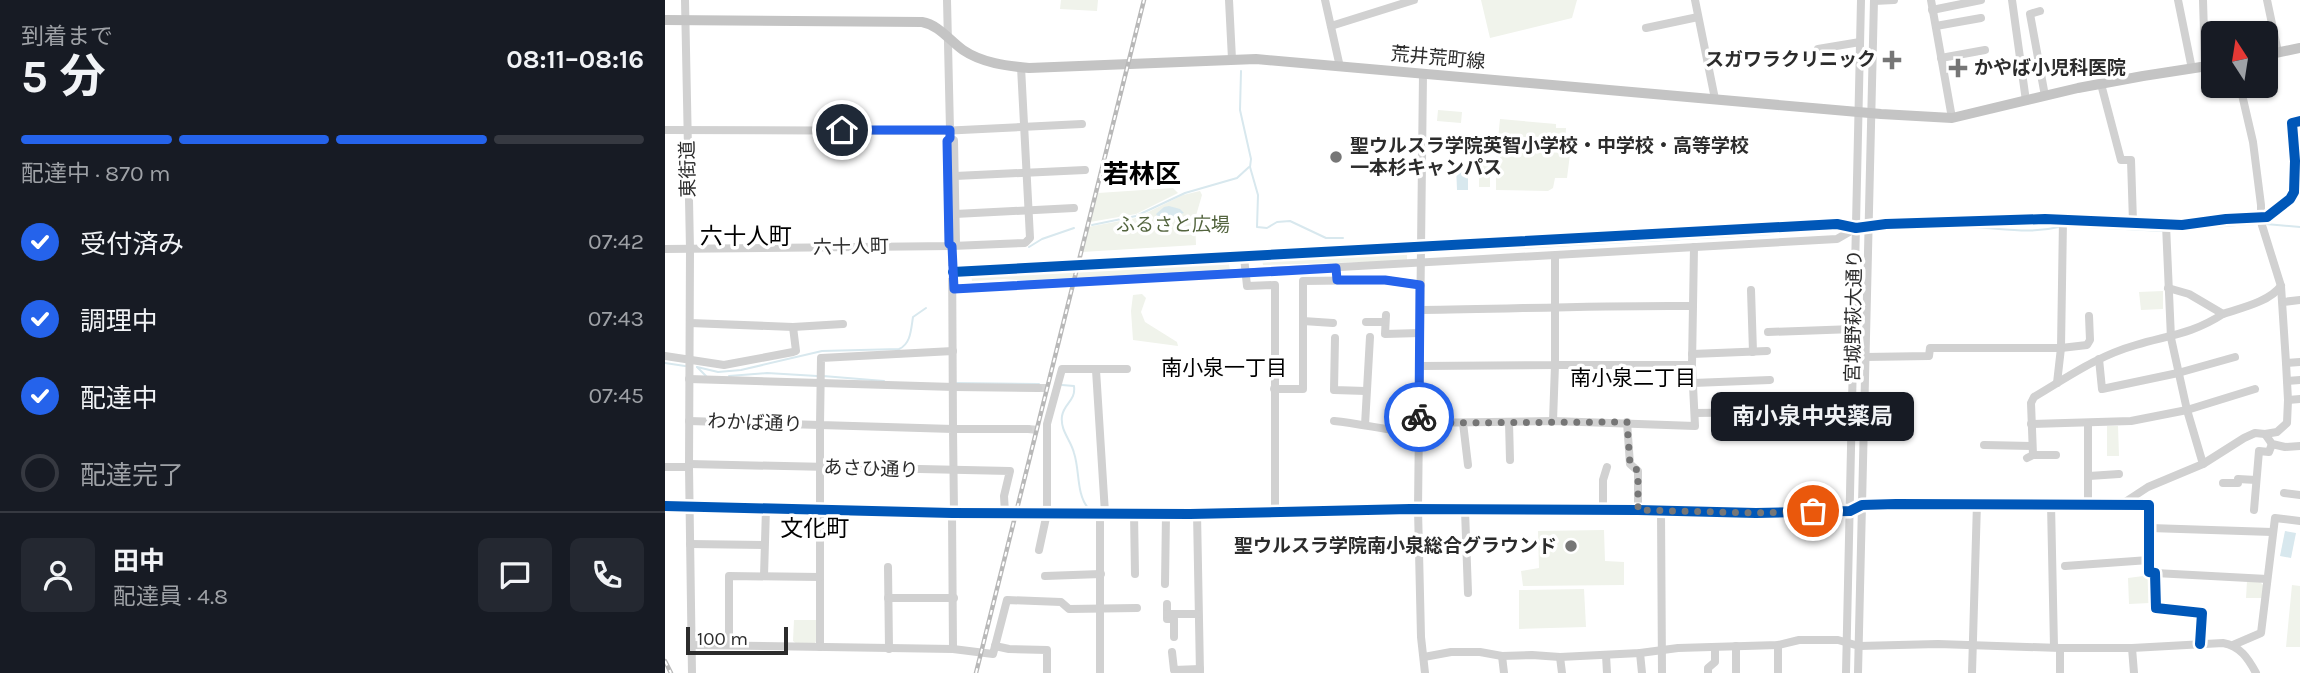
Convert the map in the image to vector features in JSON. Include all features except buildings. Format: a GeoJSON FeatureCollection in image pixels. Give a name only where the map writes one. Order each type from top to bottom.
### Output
{"type":"FeatureCollection","features":[{"type":"Feature","properties":{"kind":"main road","name":"荒井荒町線"},"geometry":{"type":"LineString","coordinates":[[665,20],[922,22],[930,24],[978,58],[1021,67],[1232,59],[1952,118],[2101,84],[2201,67]]}},
{"type":"Feature","properties":{"kind":"main road"},"geometry":{"type":"LineString","coordinates":[[2279,52],[2300,48]]}},
{"type":"Feature","properties":{"kind":"street","name":"東街道"},"geometry":{"type":"LineString","coordinates":[[685,0],[690,249],[689,376]]}},
{"type":"Feature","properties":{"kind":"street"},"geometry":{"type":"LineString","coordinates":[[947,0],[949,244],[952,246],[954,289],[953,649]]}},
{"type":"Feature","properties":{"kind":"street"},"geometry":{"type":"LineString","coordinates":[[1229,0],[1232,59]]}},
{"type":"Feature","properties":{"kind":"street"},"geometry":{"type":"LineString","coordinates":[[1325,0],[1340,67]]}},
{"type":"Feature","properties":{"kind":"street"},"geometry":{"type":"LineString","coordinates":[[1331,26],[1414,0]]}},
{"type":"Feature","properties":{"kind":"street"},"geometry":{"type":"LineString","coordinates":[[1695,0],[1715,99]]}},
{"type":"Feature","properties":{"kind":"street","name":"宮城野萩大通り"},"geometry":{"type":"LineString","coordinates":[[1846,673],[1861,0]]}},
{"type":"Feature","properties":{"kind":"street"},"geometry":{"type":"LineString","coordinates":[[1874,1],[1893,0]]}},
{"type":"Feature","properties":{"kind":"street"},"geometry":{"type":"LineString","coordinates":[[1931,0],[1952,118]]}},
{"type":"Feature","properties":{"kind":"street"},"geometry":{"type":"LineString","coordinates":[[1933,10],[1981,0]]}},
{"type":"Feature","properties":{"kind":"street"},"geometry":{"type":"LineString","coordinates":[[2012,0],[2026,101]]}},
{"type":"Feature","properties":{"kind":"street"},"geometry":{"type":"LineString","coordinates":[[2178,0],[2192,69]]}},
{"type":"Feature","properties":{"kind":"street"},"geometry":{"type":"LineString","coordinates":[[2203,0],[2205,21]]}},
{"type":"Feature","properties":{"kind":"street"},"geometry":{"type":"LineString","coordinates":[[2267,0],[2271,21]]}},
{"type":"Feature","properties":{"kind":"street","name":"宮城野萩大通り"},"geometry":{"type":"LineString","coordinates":[[1858,673],[1874,1]]}},
{"type":"Feature","properties":{"kind":"street"},"geometry":{"type":"LineString","coordinates":[[2041,11],[2030,14],[2045,96]]}},
{"type":"Feature","properties":{"kind":"street"},"geometry":{"type":"LineString","coordinates":[[1646,28],[1698,17]]}},
{"type":"Feature","properties":{"kind":"street"},"geometry":{"type":"LineString","coordinates":[[1935,26],[1981,18]]}},
{"type":"Feature","properties":{"kind":"street"},"geometry":{"type":"LineString","coordinates":[[1818,49],[1860,42]]}},
{"type":"Feature","properties":{"kind":"street"},"geometry":{"type":"LineString","coordinates":[[1941,58],[1985,50]]}},
{"type":"Feature","properties":{"kind":"street"},"geometry":{"type":"LineString","coordinates":[[1021,67],[1028,210]]}},
{"type":"Feature","properties":{"kind":"street"},"geometry":{"type":"LineString","coordinates":[[1423,74],[1417,509],[1421,637],[1425,673]]}},
{"type":"Feature","properties":{"kind":"street"},"geometry":{"type":"LineString","coordinates":[[2101,84],[2121,160],[2131,160],[2133,222]]}},
{"type":"Feature","properties":{"kind":"street"},"geometry":{"type":"LineString","coordinates":[[2122,505],[2148,488],[2203,464],[2244,438],[2255,433],[2277,432],[2287,423],[2281,286],[2261,223],[2253,142],[2243,98]]}},
{"type":"Feature","properties":{"kind":"street"},"geometry":{"type":"LineString","coordinates":[[2261,223],[2290,199],[2294,192],[2298,160],[2292,123],[2300,121]]}},
{"type":"Feature","properties":{"kind":"street"},"geometry":{"type":"LineString","coordinates":[[665,130],[950,134],[1082,124]]}},
{"type":"Feature","properties":{"kind":"street"},"geometry":{"type":"LineString","coordinates":[[950,134],[954,140],[955,176],[956,244],[952,246]]}},
{"type":"Feature","properties":{"kind":"street"},"geometry":{"type":"LineString","coordinates":[[955,176],[1085,170]]}},
{"type":"Feature","properties":{"kind":"street"},"geometry":{"type":"LineString","coordinates":[[955,214],[1074,208]]}},
{"type":"Feature","properties":{"kind":"street","name":"六十人町"},"geometry":{"type":"LineString","coordinates":[[665,249],[1025,243],[1030,238],[1028,210]]}},
{"type":"Feature","properties":{"kind":"street"},"geometry":{"type":"LineString","coordinates":[[953,272],[1837,224],[1868,228],[1886,224],[2133,222],[2167,229],[2226,219],[2261,223]]}},
{"type":"Feature","properties":{"kind":"street"},"geometry":{"type":"LineString","coordinates":[[2057,383],[2061,348],[2063,224]]}},
{"type":"Feature","properties":{"kind":"street"},"geometry":{"type":"LineString","coordinates":[[954,289],[1837,239],[1856,228]]}},
{"type":"Feature","properties":{"kind":"street"},"geometry":{"type":"LineString","coordinates":[[2167,229],[2171,338],[2187,410],[2203,464]]}},
{"type":"Feature","properties":{"kind":"street"},"geometry":{"type":"LineString","coordinates":[[1419,423],[1553,421],[1695,426],[1692,365],[1694,247]]}},
{"type":"Feature","properties":{"kind":"street"},"geometry":{"type":"LineString","coordinates":[[1553,421],[1555,256]]}},
{"type":"Feature","properties":{"kind":"street"},"geometry":{"type":"LineString","coordinates":[[1244,257],[1246,284],[1249,287],[1275,285],[1275,512]]}},
{"type":"Feature","properties":{"kind":"street"},"geometry":{"type":"LineString","coordinates":[[1336,268],[1337,280]]}},
{"type":"Feature","properties":{"kind":"street"},"geometry":{"type":"LineString","coordinates":[[1274,389],[1303,389],[1303,281],[1385,280],[1420,285]]}},
{"type":"Feature","properties":{"kind":"street"},"geometry":{"type":"LineString","coordinates":[[2031,453],[2031,403],[2034,397],[2087,364],[2135,345],[2171,338],[2203,327],[2223,314],[2253,304],[2281,286]]}},
{"type":"Feature","properties":{"kind":"street"},"geometry":{"type":"LineString","coordinates":[[2168,288],[2189,294],[2223,314]]}},
{"type":"Feature","properties":{"kind":"street"},"geometry":{"type":"LineString","coordinates":[[1751,290],[1753,352]]}},
{"type":"Feature","properties":{"kind":"street"},"geometry":{"type":"LineString","coordinates":[[2283,302],[2300,300]]}},
{"type":"Feature","properties":{"kind":"street"},"geometry":{"type":"LineString","coordinates":[[1420,310],[1556,308],[1601,304],[1693,306]]}},
{"type":"Feature","properties":{"kind":"street"},"geometry":{"type":"LineString","coordinates":[[1865,358],[1929,356],[1930,348],[2061,348],[2087,345],[2090,340],[2089,316]]}},
{"type":"Feature","properties":{"kind":"street"},"geometry":{"type":"LineString","coordinates":[[1366,322],[1385,319],[1385,334],[1420,333]]}},
{"type":"Feature","properties":{"kind":"street"},"geometry":{"type":"LineString","coordinates":[[1303,321],[1333,323]]}},
{"type":"Feature","properties":{"kind":"street"},"geometry":{"type":"LineString","coordinates":[[690,323],[793,327],[843,324]]}},
{"type":"Feature","properties":{"kind":"street"},"geometry":{"type":"LineString","coordinates":[[665,356],[724,365],[796,351],[793,327]]}},
{"type":"Feature","properties":{"kind":"street"},"geometry":{"type":"LineString","coordinates":[[1768,332],[1854,329]]}},
{"type":"Feature","properties":{"kind":"street"},"geometry":{"type":"LineString","coordinates":[[1365,425],[1370,337]]}},
{"type":"Feature","properties":{"kind":"street"},"geometry":{"type":"LineString","coordinates":[[1335,338],[1334,390],[1366,391]]}},
{"type":"Feature","properties":{"kind":"street"},"geometry":{"type":"LineString","coordinates":[[820,647],[821,358],[953,351]]}},
{"type":"Feature","properties":{"kind":"street"},"geometry":{"type":"LineString","coordinates":[[1692,354],[1767,351]]}},
{"type":"Feature","properties":{"kind":"street"},"geometry":{"type":"LineString","coordinates":[[2099,359],[2102,388],[2178,373],[2235,356]]}},
{"type":"Feature","properties":{"kind":"street"},"geometry":{"type":"LineString","coordinates":[[2286,363],[2300,362]]}},
{"type":"Feature","properties":{"kind":"street"},"geometry":{"type":"LineString","coordinates":[[1420,366],[1692,365]]}},
{"type":"Feature","properties":{"kind":"street"},"geometry":{"type":"LineString","coordinates":[[1039,551],[1047,513],[1043,430],[1062,369],[1127,369]]}},
{"type":"Feature","properties":{"kind":"street"},"geometry":{"type":"LineString","coordinates":[[1096,370],[1102,513],[1100,673]]}},
{"type":"Feature","properties":{"kind":"street"},"geometry":{"type":"LineString","coordinates":[[692,673],[689,376],[821,378],[1038,388]]}},
{"type":"Feature","properties":{"kind":"street"},"geometry":{"type":"LineString","coordinates":[[1693,383],[1770,380]]}},
{"type":"Feature","properties":{"kind":"street"},"geometry":{"type":"LineString","coordinates":[[2287,381],[2300,380]]}},
{"type":"Feature","properties":{"kind":"street"},"geometry":{"type":"LineString","coordinates":[[2031,424],[2131,421],[2187,410],[2255,390]]}},
{"type":"Feature","properties":{"kind":"street"},"geometry":{"type":"LineString","coordinates":[[2288,400],[2300,399]]}},
{"type":"Feature","properties":{"kind":"street"},"geometry":{"type":"LineString","coordinates":[[1695,413],[1812,407],[1817,410],[1853,412]]}},
{"type":"Feature","properties":{"kind":"street","name":"わかば通り"},"geometry":{"type":"LineString","coordinates":[[689,421],[1028,429]]}},
{"type":"Feature","properties":{"kind":"street"},"geometry":{"type":"LineString","coordinates":[[1334,421],[1388,431],[1419,433]]}},
{"type":"Feature","properties":{"kind":"street"},"geometry":{"type":"LineString","coordinates":[[1509,422],[1510,460]]}},
{"type":"Feature","properties":{"kind":"street"},"geometry":{"type":"LineString","coordinates":[[1627,422],[1630,464],[1638,471],[1638,510]]}},
{"type":"Feature","properties":{"kind":"street"},"geometry":{"type":"LineString","coordinates":[[1464,423],[1468,465]]}},
{"type":"Feature","properties":{"kind":"street"},"geometry":{"type":"LineString","coordinates":[[2088,424],[2088,503]]}},
{"type":"Feature","properties":{"kind":"street"},"geometry":{"type":"LineString","coordinates":[[2265,434],[2272,444],[2300,446]]}},
{"type":"Feature","properties":{"kind":"street"},"geometry":{"type":"LineString","coordinates":[[2254,510],[2259,451],[2269,452],[2272,444]]}},
{"type":"Feature","properties":{"kind":"street"},"geometry":{"type":"LineString","coordinates":[[1984,445],[2056,455]]}},
{"type":"Feature","properties":{"kind":"street","name":"あさひ通り"},"geometry":{"type":"LineString","coordinates":[[665,467],[689,465],[1010,471],[1004,496],[1007,513],[953,513]]}},
{"type":"Feature","properties":{"kind":"street"},"geometry":{"type":"LineString","coordinates":[[1603,511],[1607,467]]}},
{"type":"Feature","properties":{"kind":"street"},"geometry":{"type":"LineString","coordinates":[[2089,476],[2119,474]]}},
{"type":"Feature","properties":{"kind":"street"},"geometry":{"type":"LineString","coordinates":[[2223,483],[2238,484],[2238,479],[2256,480]]}},
{"type":"Feature","properties":{"kind":"street"},"geometry":{"type":"LineString","coordinates":[[2284,493],[2300,495]]}},
{"type":"Feature","properties":{"kind":"street"},"geometry":{"type":"LineString","coordinates":[[1972,673],[1977,503]]}},
{"type":"Feature","properties":{"kind":"street"},"geometry":{"type":"LineString","coordinates":[[2051,504],[2060,673]]}},
{"type":"Feature","properties":{"kind":"street"},"geometry":{"type":"LineString","coordinates":[[1019,513],[1166,514],[1417,509],[1756,513],[1850,511],[1862,505],[2149,505],[2149,572],[2267,579]]}},
{"type":"Feature","properties":{"kind":"street"},"geometry":{"type":"LineString","coordinates":[[665,506],[953,513]]}},
{"type":"Feature","properties":{"kind":"street"},"geometry":{"type":"LineString","coordinates":[[764,576],[766,508]]}},
{"type":"Feature","properties":{"kind":"street"},"geometry":{"type":"LineString","coordinates":[[1465,510],[1468,593]]}},
{"type":"Feature","properties":{"kind":"street"},"geometry":{"type":"LineString","coordinates":[[1661,511],[1662,673]]}},
{"type":"Feature","properties":{"kind":"street"},"geometry":{"type":"LineString","coordinates":[[1134,513],[1135,574]]}},
{"type":"Feature","properties":{"kind":"street"},"geometry":{"type":"LineString","coordinates":[[1173,652],[1174,670],[1200,671],[1197,513]]}},
{"type":"Feature","properties":{"kind":"street"},"geometry":{"type":"LineString","coordinates":[[1165,583],[1166,514]]}},
{"type":"Feature","properties":{"kind":"street"},"geometry":{"type":"LineString","coordinates":[[2233,645],[2261,633],[2275,518],[2300,521]]}},
{"type":"Feature","properties":{"kind":"street"},"geometry":{"type":"LineString","coordinates":[[2150,528],[2272,532]]}},
{"type":"Feature","properties":{"kind":"street"},"geometry":{"type":"LineString","coordinates":[[690,544],[764,545]]}},
{"type":"Feature","properties":{"kind":"street"},"geometry":{"type":"LineString","coordinates":[[2065,566],[2149,560]]}},
{"type":"Feature","properties":{"kind":"street"},"geometry":{"type":"LineString","coordinates":[[888,567],[888,649]]}},
{"type":"Feature","properties":{"kind":"street"},"geometry":{"type":"LineString","coordinates":[[1045,576],[1101,573]]}},
{"type":"Feature","properties":{"kind":"street"},"geometry":{"type":"LineString","coordinates":[[2155,573],[2156,608],[2202,613],[2200,644]]}},
{"type":"Feature","properties":{"kind":"street"},"geometry":{"type":"LineString","coordinates":[[729,644],[729,576],[820,577]]}},
{"type":"Feature","properties":{"kind":"street"},"geometry":{"type":"LineString","coordinates":[[888,597],[954,598]]}},
{"type":"Feature","properties":{"kind":"street"},"geometry":{"type":"LineString","coordinates":[[691,645],[953,649],[992,654],[1007,600],[1061,601],[1069,609],[1137,608]]}},
{"type":"Feature","properties":{"kind":"street"},"geometry":{"type":"LineString","coordinates":[[1167,604],[1167,619],[1174,619],[1174,637]]}},
{"type":"Feature","properties":{"kind":"street"},"geometry":{"type":"LineString","coordinates":[[1167,614],[1199,614]]}},
{"type":"Feature","properties":{"kind":"street"},"geometry":{"type":"LineString","coordinates":[[1424,657],[1451,652],[1480,652],[1501,656],[1605,655],[1662,649],[1779,645],[1799,640],[1848,642],[1859,646],[1938,644],[2057,648],[2132,648],[2223,643],[2233,645],[2247,657],[2256,673]]}},
{"type":"Feature","properties":{"kind":"street"},"geometry":{"type":"LineString","coordinates":[[1778,673],[1779,645]]}},
{"type":"Feature","properties":{"kind":"street"},"geometry":{"type":"LineString","coordinates":[[995,646],[1047,650],[1047,673]]}},
{"type":"Feature","properties":{"kind":"street"},"geometry":{"type":"LineString","coordinates":[[1736,646],[1736,673]]}},
{"type":"Feature","properties":{"kind":"street"},"geometry":{"type":"LineString","coordinates":[[1708,673],[1708,668],[1715,662],[1716,647]]}},
{"type":"Feature","properties":{"kind":"street"},"geometry":{"type":"LineString","coordinates":[[2132,648],[2134,673]]}},
{"type":"Feature","properties":{"kind":"street"},"geometry":{"type":"LineString","coordinates":[[1640,653],[1642,673]]}},
{"type":"Feature","properties":{"kind":"street"},"geometry":{"type":"LineString","coordinates":[[1605,655],[1607,673]]}},
{"type":"Feature","properties":{"kind":"street"},"geometry":{"type":"LineString","coordinates":[[1501,656],[1504,673]]}},
{"type":"Feature","properties":{"kind":"street"},"geometry":{"type":"LineString","coordinates":[[1560,657],[1562,673]]}},
{"type":"Feature","properties":{"kind":"green space"},"geometry":{"type":"Polygon","coordinates":[[[1061,0],[1098,0],[1097,11],[1060,9],[1061,0]]]}},
{"type":"Feature","properties":{"kind":"green space"},"geometry":{"type":"Polygon","coordinates":[[[1481,0],[1577,0],[1572,18],[1490,38],[1481,0]]]}},
{"type":"Feature","properties":{"kind":"green space"},"geometry":{"type":"Polygon","coordinates":[[[1438,110],[1462,112],[1461,123],[1437,121],[1438,110]]]}},
{"type":"Feature","properties":{"kind":"green space"},"geometry":{"type":"Polygon","coordinates":[[[1500,119],[1556,124],[1556,128],[1566,128],[1565,152],[1570,154],[1567,178],[1555,178],[1553,188],[1548,191],[1496,190],[1500,119]]]}},
{"type":"Feature","properties":{"kind":"green space"},"geometry":{"type":"Polygon","coordinates":[[[1479,163],[1490,163],[1490,187],[1479,187],[1479,163]]]}},
{"type":"Feature","properties":{"kind":"green space"},"geometry":{"type":"Polygon","coordinates":[[[1173,188],[1178,193],[1136,214],[1090,222],[1098,193],[1173,188]]]}},
{"type":"Feature","properties":{"kind":"green space","name":"ふるさと広場"},"geometry":{"type":"Polygon","coordinates":[[[1200,191],[1202,195],[1195,219],[1196,245],[1082,252],[1088,227],[1136,218],[1183,195],[1200,191]]]}},
{"type":"Feature","properties":{"kind":"green space"},"geometry":{"type":"Polygon","coordinates":[[[1407,254],[1407,261],[1263,265],[1262,259],[1407,254]]]}},
{"type":"Feature","properties":{"kind":"green space"},"geometry":{"type":"Polygon","coordinates":[[[1229,264],[1230,270],[1035,281],[972,281],[971,275],[1066,269],[1229,264]]]}},
{"type":"Feature","properties":{"kind":"green space"},"geometry":{"type":"Polygon","coordinates":[[[2163,291],[2163,309],[2141,310],[2139,292],[2163,291]]]}},
{"type":"Feature","properties":{"kind":"green space"},"geometry":{"type":"Polygon","coordinates":[[[1142,294],[1146,298],[1141,312],[1145,322],[1177,342],[1178,346],[1133,340],[1133,295],[1142,294]]]}},
{"type":"Feature","properties":{"kind":"green space"},"geometry":{"type":"Polygon","coordinates":[[[2107,426],[2118,426],[2119,456],[2107,456],[2107,426]]]}},
{"type":"Feature","properties":{"kind":"green space","name":"聖ウルスラ学院南小泉総合グラウンド"},"geometry":{"type":"Polygon","coordinates":[[[1604,530],[1605,561],[1624,562],[1624,585],[1523,586],[1521,571],[1539,568],[1538,531],[1604,530]]]}},
{"type":"Feature","properties":{"kind":"green space"},"geometry":{"type":"Polygon","coordinates":[[[2151,575],[2153,600],[2150,603],[2129,604],[2128,578],[2151,575]]]}},
{"type":"Feature","properties":{"kind":"green space"},"geometry":{"type":"Polygon","coordinates":[[[2247,581],[2259,581],[2263,585],[2263,598],[2246,598],[2247,581]]]}},
{"type":"Feature","properties":{"kind":"green space"},"geometry":{"type":"Polygon","coordinates":[[[2292,585],[2300,586],[2300,647],[2286,647],[2292,585]]]}},
{"type":"Feature","properties":{"kind":"green space"},"geometry":{"type":"Polygon","coordinates":[[[1584,589],[1586,627],[1519,629],[1519,590],[1584,589]]]}},
{"type":"Feature","properties":{"kind":"green space"},"geometry":{"type":"Polygon","coordinates":[[[794,620],[817,620],[817,640],[814,644],[797,644],[793,641],[794,620]]]}},
{"type":"Feature","properties":{"kind":"shaded area"},"geometry":{"type":"Polygon","coordinates":[[[1468,164],[1468,190],[1457,190],[1456,165],[1468,164]]]}},
{"type":"Feature","properties":{"kind":"shaded area"},"geometry":{"type":"Polygon","coordinates":[[[1169,206],[1184,213],[1160,220],[1156,214],[1169,206]]]}},
{"type":"Feature","properties":{"kind":"shaded area"},"geometry":{"type":"Polygon","coordinates":[[[2285,531],[2296,533],[2291,558],[2280,556],[2285,531]]]}},
{"type":"Feature","properties":{"kind":"waterway"},"geometry":{"type":"LineString","coordinates":[[1241,71],[1240,110],[1258,195],[1257,227],[1267,228],[1277,222],[1290,221],[1326,238],[1343,238]]}},
{"type":"Feature","properties":{"kind":"waterway"},"geometry":{"type":"LineString","coordinates":[[1092,225],[1136,216],[1185,193],[1237,178],[1249,167]]}},
{"type":"Feature","properties":{"kind":"waterway"},"geometry":{"type":"LineString","coordinates":[[2169,231],[2257,224]]}},
{"type":"Feature","properties":{"kind":"waterway"},"geometry":{"type":"LineString","coordinates":[[2266,224],[2300,227]]}},
{"type":"Feature","properties":{"kind":"waterway"},"geometry":{"type":"LineString","coordinates":[[2068,226],[2163,231]]}},
{"type":"Feature","properties":{"kind":"waterway"},"geometry":{"type":"LineString","coordinates":[[1936,228],[2032,230],[2059,227]]}},
{"type":"Feature","properties":{"kind":"waterway"},"geometry":{"type":"LineString","coordinates":[[1029,247],[1042,239],[1074,228]]}},
{"type":"Feature","properties":{"kind":"waterway"},"geometry":{"type":"LineString","coordinates":[[1500,249],[1773,234]]}},
{"type":"Feature","properties":{"kind":"waterway"},"geometry":{"type":"LineString","coordinates":[[697,367],[718,372],[741,370],[822,351],[899,349],[908,340],[913,317],[926,308]]}},
{"type":"Feature","properties":{"kind":"waterway"},"geometry":{"type":"LineString","coordinates":[[665,363],[685,366]]}},
{"type":"Feature","properties":{"kind":"waterway"},"geometry":{"type":"LineString","coordinates":[[697,367],[706,376]]}},
{"type":"Feature","properties":{"kind":"waterway"},"geometry":{"type":"LineString","coordinates":[[729,376],[767,373],[817,376]]}},
{"type":"Feature","properties":{"kind":"waterway"},"geometry":{"type":"LineString","coordinates":[[823,376],[884,381]]}},
{"type":"Feature","properties":{"kind":"waterway"},"geometry":{"type":"LineString","coordinates":[[956,383],[1039,384]]}},
{"type":"Feature","properties":{"kind":"waterway"},"geometry":{"type":"LineString","coordinates":[[1062,385],[1074,386],[1062,421],[1076,460],[1082,496],[1088,508],[1099,510]]}},
{"type":"Feature","properties":{"kind":"tunnel"},"geometry":{"type":"LineString","coordinates":[[1038,388],[1050,388]]}},
{"type":"Feature","properties":{"kind":"tunnel"},"geometry":{"type":"LineString","coordinates":[[1028,429],[1039,430]]}},
{"type":"Feature","properties":{"kind":"railway"},"geometry":{"type":"LineString","coordinates":[[976,673],[1144,0]]}},
{"type":"Feature","properties":{"kind":"railway"},"geometry":{"type":"LineString","coordinates":[[665,661],[671,673]]}},
{"type":"Feature","properties":{"kind":"cycle path"},"geometry":{"type":"LineString","coordinates":[[953,272],[1837,224],[1856,228],[1886,224],[2045,219],[2182,225],[2267,217],[2290,199],[2294,192],[2292,123],[2300,121]]}},
{"type":"Feature","properties":{"kind":"cycle path"},"geometry":{"type":"LineString","coordinates":[[665,506],[952,513],[1190,514],[1410,509],[1756,513],[1850,511],[1862,505],[1896,504],[2149,505],[2149,572],[2155,573],[2156,608],[2202,613],[2200,644]]}},
{"type":"Feature","properties":{"kind":"way so far"},"geometry":{"type":"LineString","coordinates":[[1419,417],[1419,423],[1627,422],[1630,464],[1638,471],[1638,510],[1756,513],[1813,511]]}},
{"type":"Feature","properties":{"kind":"place","name":"スガワラクリニック"},"geometry":{"type":"Point","coordinates":[1892,60]}},
{"type":"Feature","properties":{"kind":"place","name":"かやば小児科医院"},"geometry":{"type":"Point","coordinates":[1958,68]}},
{"type":"Feature","properties":{"kind":"place","name":"聖ウルスラ学院英智小学校・中学校・高等学校 一本杉キャンパス"},"geometry":{"type":"Point","coordinates":[1336,157]}},
{"type":"Feature","properties":{"kind":"place","name":"南小泉中央薬局"},"geometry":{"type":"Point","coordinates":[1813,511]}},
{"type":"Feature","properties":{"kind":"place","name":"聖ウルスラ学院南小泉総合グラウンド"},"geometry":{"type":"Point","coordinates":[1571,546]}},
{"type":"Feature","properties":{"kind":"district","name":"若林区"},"geometry":{"type":"Point","coordinates":[1142,174]}},
{"type":"Feature","properties":{"kind":"district","name":"六十人町"},"geometry":{"type":"Point","coordinates":[746,236]}},
{"type":"Feature","properties":{"kind":"district","name":"南小泉一丁目"},"geometry":{"type":"Point","coordinates":[1224,368]}},
{"type":"Feature","properties":{"kind":"district","name":"南小泉二丁目"},"geometry":{"type":"Point","coordinates":[1633,378]}},
{"type":"Feature","properties":{"kind":"district","name":"文化町"},"geometry":{"type":"Point","coordinates":[815,528]}},
{"type":"Feature","properties":{"kind":"route"},"geometry":{"type":"LineString","coordinates":[[842,130],[950,130],[950,138],[947,141],[948,214],[954,289],[1336,268],[1337,280],[1385,280],[1420,285],[1419,417]]}}]}
